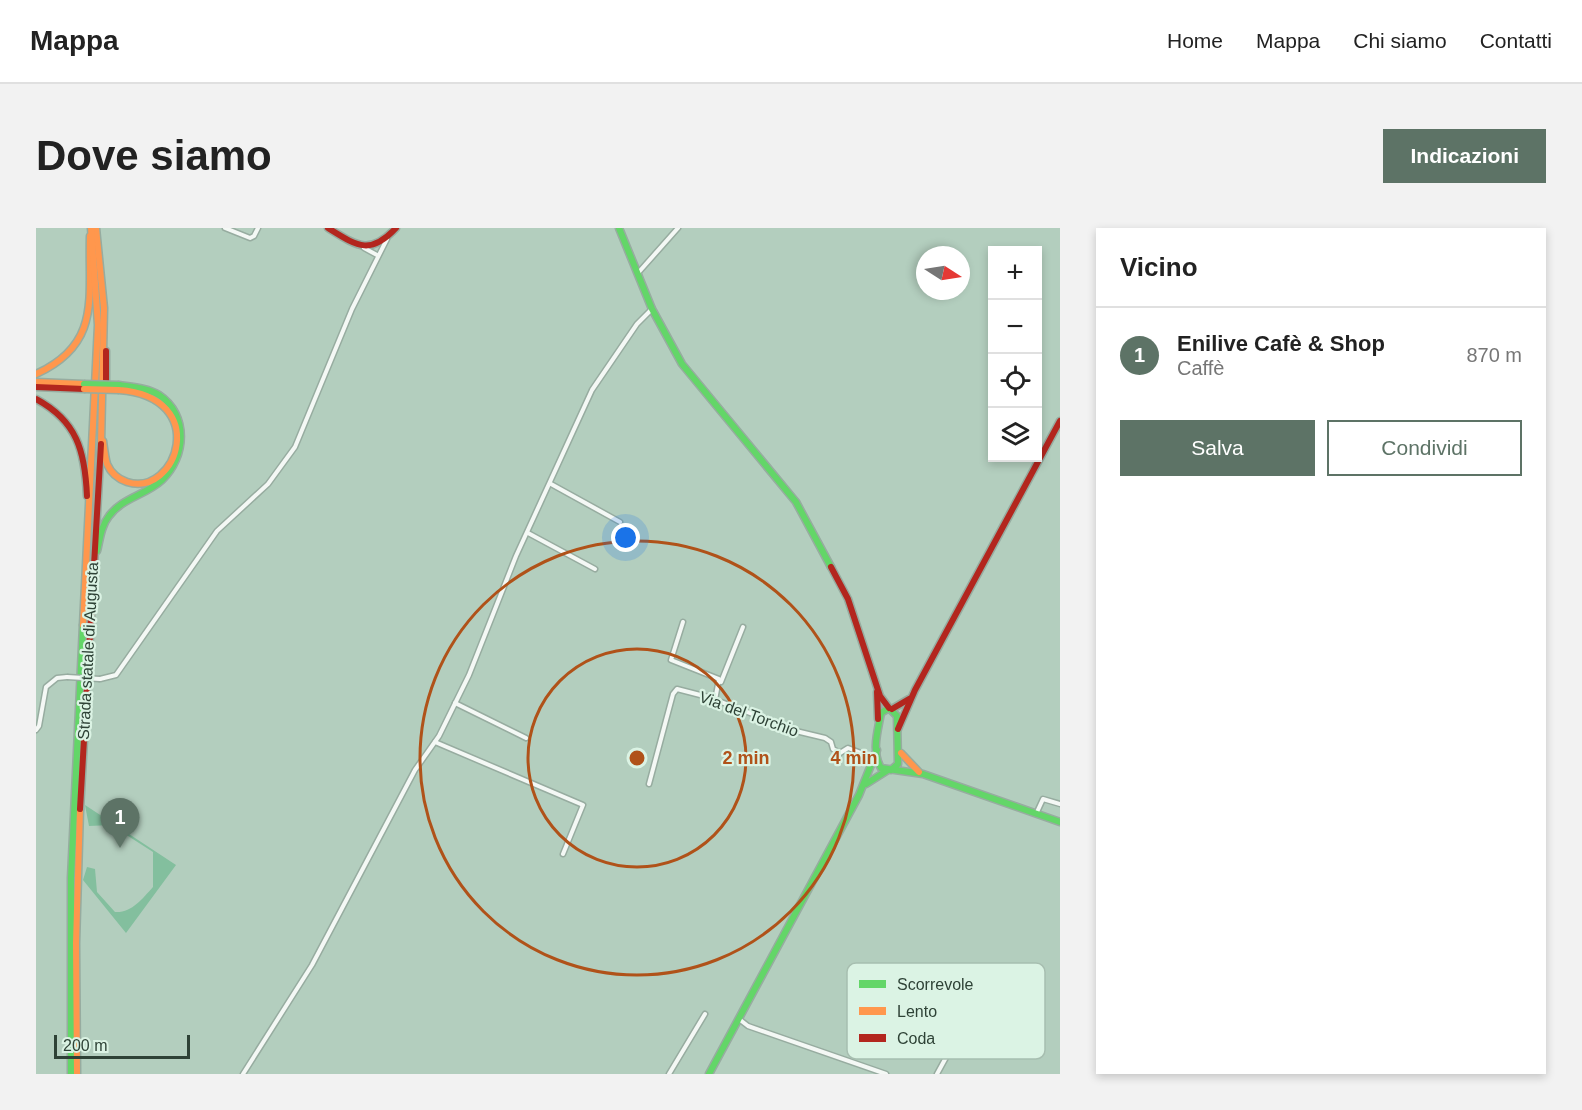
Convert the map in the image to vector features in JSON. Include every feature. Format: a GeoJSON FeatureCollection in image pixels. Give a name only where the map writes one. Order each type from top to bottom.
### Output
{"type":"FeatureCollection","features":[{"type":"Feature","properties":{"kind":"main road"},"geometry":{"type":"LineString","coordinates":[[36,374],[65,358],[75,347],[83,332],[91,292],[91,228]]}},
{"type":"Feature","properties":{"kind":"main road","name":"Strada statale di Augusta"},"geometry":{"type":"LineString","coordinates":[[71,1074],[71,902],[98,325],[91,228]]}},
{"type":"Feature","properties":{"kind":"main road","name":"Strada statale di Augusta"},"geometry":{"type":"LineString","coordinates":[[77,1074],[76,921],[104,335],[96,228]]}},
{"type":"Feature","properties":{"kind":"main road"},"geometry":{"type":"LineString","coordinates":[[328,228],[363,247],[377,246],[396,228]]}},
{"type":"Feature","properties":{"kind":"main road"},"geometry":{"type":"LineString","coordinates":[[620,228],[652,309],[682,364],[796,502],[848,599],[883,702],[897,716],[901,752],[900,761],[890,770],[871,779],[859,795]]}},
{"type":"Feature","properties":{"kind":"main road"},"geometry":{"type":"LineString","coordinates":[[104,335],[107,360],[104,459],[115,478],[124,483],[147,483],[162,473],[174,457],[178,443],[175,421],[157,399],[140,392],[119,388]]}},
{"type":"Feature","properties":{"kind":"main road"},"geometry":{"type":"LineString","coordinates":[[36,382],[149,391],[166,401],[178,418],[182,444],[171,471],[160,481],[119,505],[102,530],[97,548],[93,621],[88,648]]}},
{"type":"Feature","properties":{"kind":"main road"},"geometry":{"type":"LineString","coordinates":[[36,387],[84,386]]}},
{"type":"Feature","properties":{"kind":"main road"},"geometry":{"type":"LineString","coordinates":[[36,399],[67,421],[83,449],[87,466],[83,582],[85,614]]}},
{"type":"Feature","properties":{"kind":"main road"},"geometry":{"type":"LineString","coordinates":[[897,729],[915,690],[1060,422]]}},
{"type":"Feature","properties":{"kind":"main road"},"geometry":{"type":"LineString","coordinates":[[876,684],[879,725]]}},
{"type":"Feature","properties":{"kind":"main road"},"geometry":{"type":"LineString","coordinates":[[915,690],[904,704],[881,713],[877,763],[890,770],[923,774],[1060,822]]}},
{"type":"Feature","properties":{"kind":"main road"},"geometry":{"type":"LineString","coordinates":[[709,1074],[859,795],[877,750]]}},
{"type":"Feature","properties":{"kind":"main road"},"geometry":{"type":"LineString","coordinates":[[901,752],[908,763],[923,774]]}},
{"type":"Feature","properties":{"kind":"street"},"geometry":{"type":"LineString","coordinates":[[225,228],[250,238],[254,236],[258,228]]}},
{"type":"Feature","properties":{"kind":"street"},"geometry":{"type":"LineString","coordinates":[[638,273],[678,228]]}},
{"type":"Feature","properties":{"kind":"street"},"geometry":{"type":"LineString","coordinates":[[36,730],[39,726],[46,687],[57,678],[100,679],[116,675],[217,531],[268,484],[295,447],[352,309],[387,239]]}},
{"type":"Feature","properties":{"kind":"street"},"geometry":{"type":"LineString","coordinates":[[363,247],[378,255]]}},
{"type":"Feature","properties":{"kind":"street"},"geometry":{"type":"LineString","coordinates":[[243,1074],[312,964],[415,770],[435,742],[455,702],[592,390],[637,324],[652,309]]}},
{"type":"Feature","properties":{"kind":"street"},"geometry":{"type":"LineString","coordinates":[[551,484],[620,522]]}},
{"type":"Feature","properties":{"kind":"street"},"geometry":{"type":"LineString","coordinates":[[528,532],[595,569]]}},
{"type":"Feature","properties":{"kind":"street"},"geometry":{"type":"LineString","coordinates":[[683,622],[671,660],[719,679],[721,682]]}},
{"type":"Feature","properties":{"kind":"street"},"geometry":{"type":"LineString","coordinates":[[715,700],[743,627]]}},
{"type":"Feature","properties":{"kind":"street","name":"Via del Torchio"},"geometry":{"type":"LineString","coordinates":[[649,784],[673,694],[677,689],[715,700],[800,732],[825,738],[831,742],[833,749],[840,753],[848,748],[874,758]]}},
{"type":"Feature","properties":{"kind":"street"},"geometry":{"type":"LineString","coordinates":[[455,702],[526,738]]}},
{"type":"Feature","properties":{"kind":"street"},"geometry":{"type":"LineString","coordinates":[[435,742],[583,805],[563,854]]}},
{"type":"Feature","properties":{"kind":"street"},"geometry":{"type":"LineString","coordinates":[[1036,812],[1043,799],[1060,804]]}},
{"type":"Feature","properties":{"kind":"street"},"geometry":{"type":"LineString","coordinates":[[669,1074],[705,1014]]}},
{"type":"Feature","properties":{"kind":"street"},"geometry":{"type":"LineString","coordinates":[[739,1019],[747,1026],[886,1074]]}},
{"type":"Feature","properties":{"kind":"street"},"geometry":{"type":"LineString","coordinates":[[937,1074],[945,1059]]}},
{"type":"Feature","properties":{"kind":"green space"},"geometry":{"type":"Polygon","coordinates":[[[85,805],[176,865],[126,933],[83,880],[87,867],[95,869],[97,892],[115,912],[121,912],[136,904],[153,887],[153,852],[111,825],[89,826],[85,805]]]}},
{"type":"Feature","properties":{"kind":"traffic: fast"},"geometry":{"type":"LineString","coordinates":[[619,228],[652,309],[682,364],[796,502],[831,567]]}},
{"type":"Feature","properties":{"kind":"traffic: fast"},"geometry":{"type":"LineString","coordinates":[[84,384],[119,385]]}},
{"type":"Feature","properties":{"kind":"traffic: fast"},"geometry":{"type":"LineString","coordinates":[[97,551],[102,528],[109,516],[121,505],[162,480],[170,471],[180,448],[179,425],[176,413],[169,403],[150,391],[119,385]]}},
{"type":"Feature","properties":{"kind":"traffic: fast"},"geometry":{"type":"LineString","coordinates":[[71,1074],[71,878],[83,625]]}},
{"type":"Feature","properties":{"kind":"traffic: fast"},"geometry":{"type":"LineString","coordinates":[[891,770],[898,764],[897,716],[889,708],[881,713],[877,734],[876,755],[881,768],[923,774],[1060,822]]}},
{"type":"Feature","properties":{"kind":"traffic: fast"},"geometry":{"type":"LineString","coordinates":[[709,1074],[859,795],[877,750]]}},
{"type":"Feature","properties":{"kind":"traffic: fast"},"geometry":{"type":"LineString","coordinates":[[866,784],[888,770]]}},
{"type":"Feature","properties":{"kind":"traffic: slow"},"geometry":{"type":"LineString","coordinates":[[83,625],[98,325],[91,228]]}},
{"type":"Feature","properties":{"kind":"traffic: slow"},"geometry":{"type":"LineString","coordinates":[[96,228],[104,308],[101,444]]}},
{"type":"Feature","properties":{"kind":"traffic: slow"},"geometry":{"type":"LineString","coordinates":[[36,374],[57,362],[72,348],[82,333],[89,299],[90,236]]}},
{"type":"Feature","properties":{"kind":"traffic: slow"},"geometry":{"type":"LineString","coordinates":[[36,382],[84,384]]}},
{"type":"Feature","properties":{"kind":"traffic: slow"},"geometry":{"type":"LineString","coordinates":[[84,389],[119,390]]}},
{"type":"Feature","properties":{"kind":"traffic: slow"},"geometry":{"type":"LineString","coordinates":[[103,441],[107,464],[113,473],[127,482],[145,483],[160,475],[171,462],[177,445],[176,426],[167,410],[148,397],[119,390]]}},
{"type":"Feature","properties":{"kind":"traffic: slow"},"geometry":{"type":"LineString","coordinates":[[901,753],[919,772]]}},
{"type":"Feature","properties":{"kind":"traffic: slow"},"geometry":{"type":"LineString","coordinates":[[77,1074],[76,943],[80,809]]}},
{"type":"Feature","properties":{"kind":"traffic: jam"},"geometry":{"type":"LineString","coordinates":[[328,228],[347,240],[363,245],[378,242],[396,228]]}},
{"type":"Feature","properties":{"kind":"traffic: jam"},"geometry":{"type":"LineString","coordinates":[[106,351],[106,387]]}},
{"type":"Feature","properties":{"kind":"traffic: jam"},"geometry":{"type":"LineString","coordinates":[[36,387],[84,389]]}},
{"type":"Feature","properties":{"kind":"traffic: jam"},"geometry":{"type":"LineString","coordinates":[[36,399],[61,417],[70,427],[81,451],[87,496]]}},
{"type":"Feature","properties":{"kind":"traffic: jam"},"geometry":{"type":"LineString","coordinates":[[898,729],[915,690],[1060,421]]}},
{"type":"Feature","properties":{"kind":"traffic: jam"},"geometry":{"type":"LineString","coordinates":[[80,809],[101,444]]}},
{"type":"Feature","properties":{"kind":"traffic: jam"},"geometry":{"type":"LineString","coordinates":[[831,567],[848,599],[880,696],[889,708]]}},
{"type":"Feature","properties":{"kind":"traffic: jam"},"geometry":{"type":"LineString","coordinates":[[877,692],[878,719]]}},
{"type":"Feature","properties":{"kind":"traffic: jam"},"geometry":{"type":"LineString","coordinates":[[892,709],[909,699]]}},
{"type":"Feature","properties":{"kind":"place","name":"Enilive Cafè & Shop"},"geometry":{"type":"Point","coordinates":[120,848]}}]}
